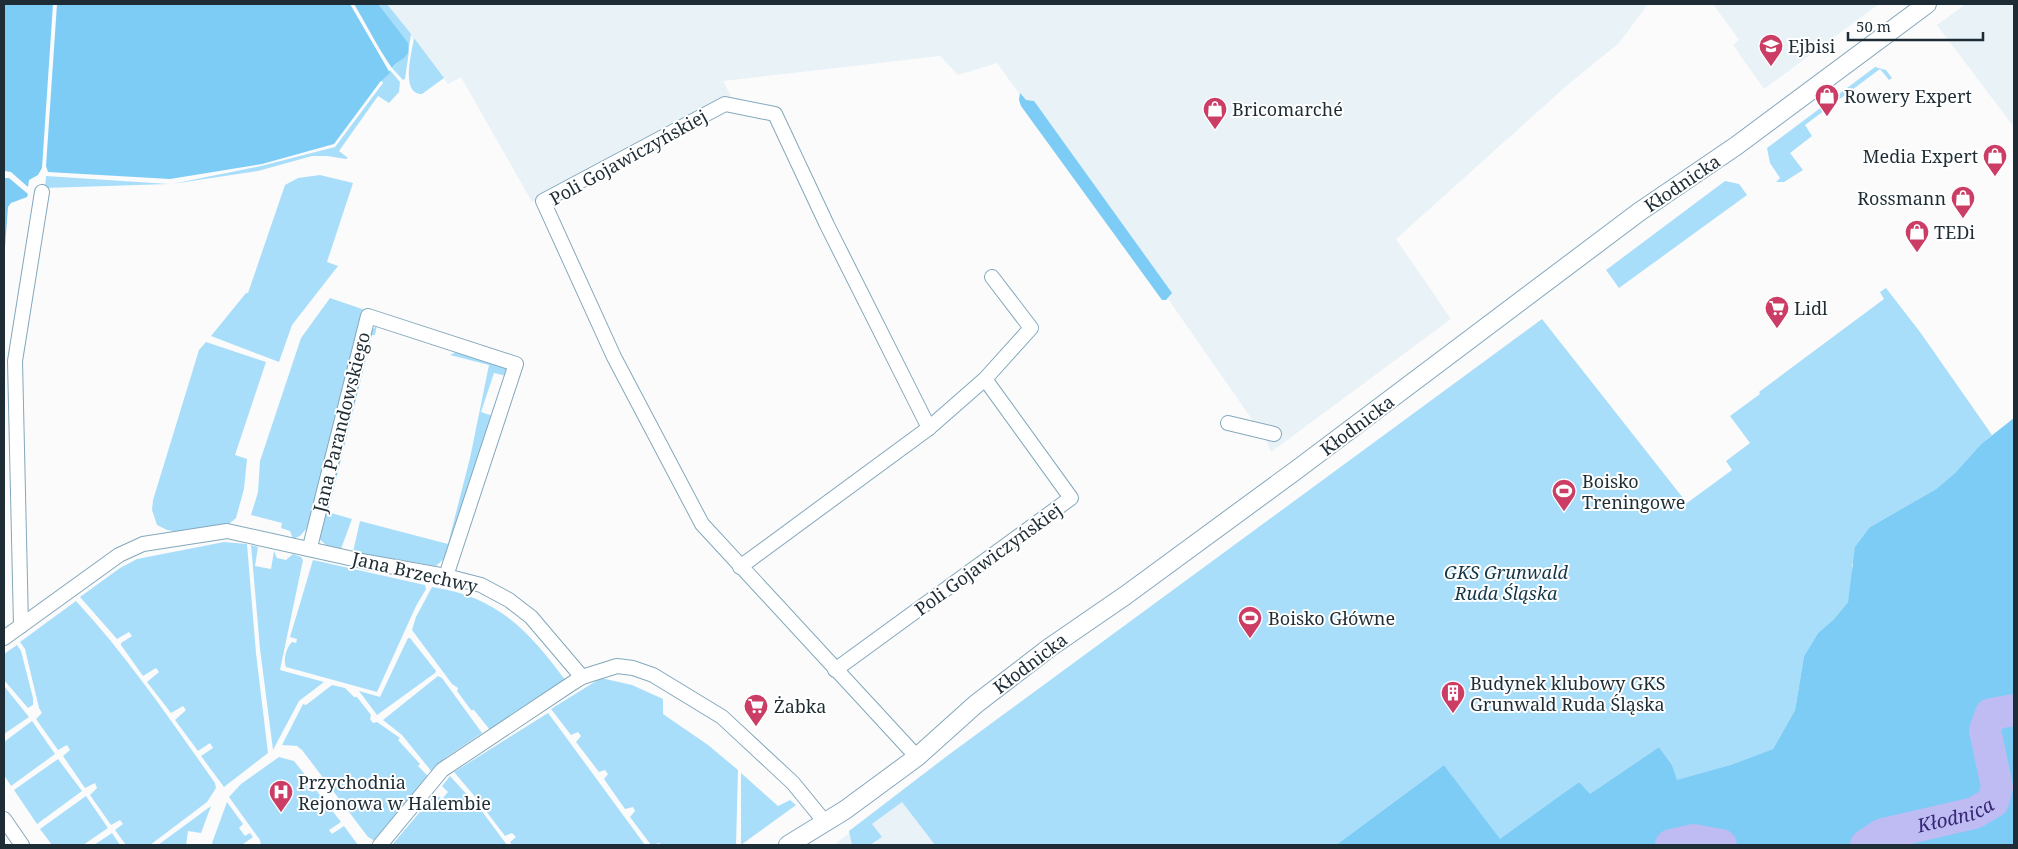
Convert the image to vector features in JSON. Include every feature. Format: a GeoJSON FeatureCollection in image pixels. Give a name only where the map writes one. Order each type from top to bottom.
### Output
{"type":"FeatureCollection","features":[{"type":"Feature","properties":{"kind":"street","name":"Kłodnicka"},"geometry":{"type":"LineString","coordinates":[[788,845],[824,821],[845,810],[917,757],[976,704],[1049,648],[1126,595],[1299,468],[1639,212],[1736,146],[1927,4]]}},
{"type":"Feature","properties":{"kind":"street","name":"Poli Gojawiczyńskiej"},"geometry":{"type":"LineString","coordinates":[[917,757],[702,524],[614,357],[543,201],[725,104],[775,114],[827,225],[929,428]]}},
{"type":"Feature","properties":{"kind":"street"},"geometry":{"type":"LineString","coordinates":[[21,626],[15,361],[42,192]]}},
{"type":"Feature","properties":{"kind":"street"},"geometry":{"type":"LineString","coordinates":[[740,567],[929,428],[985,380],[1031,328],[992,277]]}},
{"type":"Feature","properties":{"kind":"street","name":"Jana Parandowskiego"},"geometry":{"type":"LineString","coordinates":[[310,547],[368,316],[516,364],[446,576]]}},
{"type":"Feature","properties":{"kind":"street","name":"Poli Gojawiczyńskiej"},"geometry":{"type":"LineString","coordinates":[[835,670],[1071,498],[985,380]]}},
{"type":"Feature","properties":{"kind":"street"},"geometry":{"type":"LineString","coordinates":[[1228,423],[1274,434]]}},
{"type":"Feature","properties":{"kind":"street","name":"Jana Brzechwy"},"geometry":{"type":"LineString","coordinates":[[4,638],[119,555],[143,544],[227,531],[310,547],[367,562],[446,576],[481,586],[519,606],[541,627],[582,677]]}},
{"type":"Feature","properties":{"kind":"street"},"geometry":{"type":"LineString","coordinates":[[380,845],[442,770],[582,677],[617,666],[633,668],[653,675],[722,717],[793,783],[824,821]]}},
{"type":"Feature","properties":{"kind":"street"},"geometry":{"type":"LineString","coordinates":[[4,819],[22,845]]}},
{"type":"Feature","properties":{"kind":"shaded area"},"geometry":{"type":"Polygon","coordinates":[[[4,4],[53,4],[42,168],[38,175],[29,180],[28,187],[11,172],[5,171],[4,4]]]}},
{"type":"Feature","properties":{"kind":"shaded area"},"geometry":{"type":"Polygon","coordinates":[[[57,4],[350,4],[390,73],[380,82],[334,144],[262,164],[170,179],[48,172],[46,166],[57,4]]]}},
{"type":"Feature","properties":{"kind":"shaded area"},"geometry":{"type":"Polygon","coordinates":[[[354,4],[378,4],[408,43],[407,55],[392,68],[382,52],[354,4]]]}},
{"type":"Feature","properties":{"kind":"shaded area"},"geometry":{"type":"Polygon","coordinates":[[[387,4],[1648,4],[1619,43],[1564,88],[1396,239],[1451,319],[1271,452],[1265,438],[1168,299],[997,63],[958,75],[940,56],[723,81],[731,96],[532,202],[461,77],[448,84],[387,4]]]}},
{"type":"Feature","properties":{"kind":"shaded area","name":"Ejbisi"},"geometry":{"type":"Polygon","coordinates":[[[1713,4],[1879,4],[1764,89],[1733,45],[1739,40],[1713,4]]]}},
{"type":"Feature","properties":{"kind":"shaded area"},"geometry":{"type":"Polygon","coordinates":[[[1966,4],[2014,4],[2014,127],[1937,25],[1966,4]]]}},
{"type":"Feature","properties":{"kind":"shaded area"},"geometry":{"type":"Polygon","coordinates":[[[1020,93],[1026,100],[1034,101],[1172,293],[1166,300],[1162,300],[1021,106],[1019,100],[1020,93]]]}},
{"type":"Feature","properties":{"kind":"shaded area"},"geometry":{"type":"Polygon","coordinates":[[[5,178],[9,178],[28,194],[27,197],[11,203],[8,207],[4,261],[5,178]]]}},
{"type":"Feature","properties":{"kind":"shaded area"},"geometry":{"type":"Polygon","coordinates":[[[2014,418],[2014,845],[1336,845],[1444,765],[1500,839],[1579,782],[1590,794],[1659,747],[1672,765],[1677,780],[1730,765],[1773,749],[1795,710],[1804,656],[1818,633],[1834,619],[1848,602],[1855,547],[1870,527],[1936,489],[1955,473],[1981,444],[2014,418]]]}},
{"type":"Feature","properties":{"kind":"shaded area"},"geometry":{"type":"Polygon","coordinates":[[[897,795],[935,845],[834,845],[897,795]]]}},
{"type":"Feature","properties":{"kind":"green space"},"geometry":{"type":"Polygon","coordinates":[[[378,4],[387,4],[411,34],[409,47],[378,4]]]}},
{"type":"Feature","properties":{"kind":"green space"},"geometry":{"type":"Polygon","coordinates":[[[414,38],[444,78],[422,94],[415,92],[409,80],[414,38]]]}},
{"type":"Feature","properties":{"kind":"green space"},"geometry":{"type":"Polygon","coordinates":[[[409,51],[405,79],[403,80],[392,68],[409,51]]]}},
{"type":"Feature","properties":{"kind":"green space"},"geometry":{"type":"Polygon","coordinates":[[[1875,67],[1886,70],[1892,78],[1889,80],[1880,69],[1805,125],[1812,136],[1790,153],[1803,170],[1784,182],[1776,182],[1780,178],[1770,163],[1767,148],[1875,67]]]}},
{"type":"Feature","properties":{"kind":"green space"},"geometry":{"type":"Polygon","coordinates":[[[390,70],[400,82],[399,92],[389,103],[378,96],[339,151],[348,158],[312,156],[258,171],[172,184],[261,166],[335,147],[383,83],[381,80],[390,70]]]}},
{"type":"Feature","properties":{"kind":"green space"},"geometry":{"type":"Polygon","coordinates":[[[320,175],[353,183],[327,262],[338,266],[292,325],[279,362],[211,336],[246,293],[248,293],[285,185],[298,178],[320,175]]]}},
{"type":"Feature","properties":{"kind":"green space"},"geometry":{"type":"Polygon","coordinates":[[[46,176],[169,184],[45,188],[46,176]]]}},
{"type":"Feature","properties":{"kind":"green space"},"geometry":{"type":"Polygon","coordinates":[[[1725,181],[1739,184],[1747,195],[1619,288],[1606,270],[1725,181]]]}},
{"type":"Feature","properties":{"kind":"green space","name":"GKS Grunwald Ruda Śląska"},"geometry":{"type":"Polygon","coordinates":[[[1886,288],[1920,332],[1992,435],[1981,444],[1955,473],[1936,489],[1870,527],[1852,565],[1853,580],[1848,602],[1834,619],[1818,633],[1804,656],[1795,710],[1773,749],[1730,765],[1676,781],[1672,765],[1659,747],[1589,795],[1579,782],[1500,840],[1444,765],[1336,845],[935,845],[902,802],[872,824],[882,837],[870,845],[852,845],[849,831],[947,756],[1542,319],[1687,503],[1732,470],[1726,461],[1750,443],[1730,416],[1760,394],[1759,392],[1884,299],[1880,292],[1886,288]]]}},
{"type":"Feature","properties":{"kind":"green space"},"geometry":{"type":"Polygon","coordinates":[[[330,298],[365,310],[308,527],[300,536],[293,539],[290,531],[281,528],[282,523],[251,515],[258,492],[260,461],[301,338],[330,298]]]}},
{"type":"Feature","properties":{"kind":"green space"},"geometry":{"type":"Polygon","coordinates":[[[377,325],[375,335],[372,335],[328,512],[352,519],[341,549],[326,545],[318,538],[370,332],[377,325]]]}},
{"type":"Feature","properties":{"kind":"green space"},"geometry":{"type":"Polygon","coordinates":[[[206,342],[266,362],[235,455],[247,459],[244,489],[236,518],[229,524],[179,532],[167,530],[157,525],[152,510],[153,500],[199,350],[206,342]]]}},
{"type":"Feature","properties":{"kind":"green space"},"geometry":{"type":"Polygon","coordinates":[[[458,351],[504,367],[508,371],[506,376],[494,373],[481,412],[493,416],[445,558],[436,566],[353,552],[360,521],[448,544],[470,458],[489,365],[450,355],[458,351]]]}},
{"type":"Feature","properties":{"kind":"green space"},"geometry":{"type":"Polygon","coordinates":[[[224,542],[247,544],[256,653],[268,753],[224,787],[201,756],[213,748],[210,743],[198,751],[175,720],[186,710],[183,706],[171,713],[147,682],[159,672],[156,668],[143,676],[121,645],[121,643],[132,636],[129,632],[117,639],[80,597],[120,568],[137,559],[224,542]]]}},
{"type":"Feature","properties":{"kind":"green space"},"geometry":{"type":"Polygon","coordinates":[[[251,545],[258,547],[255,566],[271,569],[274,551],[277,558],[286,560],[293,554],[301,557],[303,560],[280,670],[324,682],[299,701],[273,750],[260,649],[251,545]]]}},
{"type":"Feature","properties":{"kind":"green space"},"geometry":{"type":"Polygon","coordinates":[[[313,560],[425,585],[426,589],[416,606],[377,692],[286,667],[285,658],[287,651],[292,642],[296,643],[297,639],[290,637],[313,560]]]}},
{"type":"Feature","properties":{"kind":"green space"},"geometry":{"type":"Polygon","coordinates":[[[432,587],[475,599],[509,619],[538,646],[566,681],[490,730],[474,710],[471,710],[457,691],[458,688],[452,684],[412,630],[416,617],[432,587]]]}},
{"type":"Feature","properties":{"kind":"green space"},"geometry":{"type":"Polygon","coordinates":[[[76,601],[131,667],[215,783],[216,788],[207,802],[150,845],[126,845],[115,830],[123,824],[120,820],[111,825],[90,795],[97,788],[95,783],[85,788],[63,756],[70,750],[67,745],[58,750],[36,719],[42,713],[39,708],[25,649],[20,642],[76,601]]]}},
{"type":"Feature","properties":{"kind":"green space"},"geometry":{"type":"Polygon","coordinates":[[[408,638],[410,638],[436,671],[377,715],[359,691],[380,697],[408,638]]]}},
{"type":"Feature","properties":{"kind":"green space"},"geometry":{"type":"Polygon","coordinates":[[[17,645],[21,651],[33,698],[33,705],[28,708],[4,680],[4,654],[17,645]]]}},
{"type":"Feature","properties":{"kind":"green space"},"geometry":{"type":"Polygon","coordinates":[[[438,676],[442,678],[482,733],[445,758],[432,772],[402,735],[383,720],[438,676]]]}},
{"type":"Feature","properties":{"kind":"green space"},"geometry":{"type":"Polygon","coordinates":[[[601,678],[632,685],[663,699],[663,714],[708,745],[738,770],[736,845],[661,845],[660,843],[651,845],[630,817],[635,811],[633,807],[625,809],[604,779],[608,774],[605,770],[599,772],[576,742],[581,736],[578,732],[571,735],[551,709],[601,678]]]}},
{"type":"Feature","properties":{"kind":"green space"},"geometry":{"type":"Polygon","coordinates":[[[332,685],[345,688],[354,697],[357,697],[371,715],[370,719],[373,723],[377,722],[400,738],[398,740],[429,777],[375,841],[368,837],[302,750],[297,746],[282,745],[303,704],[306,705],[332,685]]]}},
{"type":"Feature","properties":{"kind":"green space"},"geometry":{"type":"Polygon","coordinates":[[[4,686],[29,717],[4,734],[4,686]]]}},
{"type":"Feature","properties":{"kind":"green space"},"geometry":{"type":"Polygon","coordinates":[[[548,713],[645,845],[512,845],[510,842],[516,837],[512,833],[505,836],[486,811],[492,806],[489,801],[482,805],[454,772],[548,713]]]}},
{"type":"Feature","properties":{"kind":"green space"},"geometry":{"type":"Polygon","coordinates":[[[32,721],[55,754],[11,786],[4,775],[4,742],[32,721]]]}},
{"type":"Feature","properties":{"kind":"green space","name":"Przychodnia Rejonowa w Halembie"},"geometry":{"type":"Polygon","coordinates":[[[279,757],[294,761],[306,776],[302,780],[312,792],[316,790],[341,822],[329,830],[332,834],[344,826],[358,845],[261,845],[260,840],[229,797],[241,784],[279,757]]]}},
{"type":"Feature","properties":{"kind":"green space"},"geometry":{"type":"Polygon","coordinates":[[[58,759],[82,791],[37,824],[14,790],[58,759]]]}},
{"type":"Feature","properties":{"kind":"green space"},"geometry":{"type":"Polygon","coordinates":[[[741,773],[778,806],[790,800],[796,805],[741,845],[741,773]]]}},
{"type":"Feature","properties":{"kind":"green space"},"geometry":{"type":"Polygon","coordinates":[[[450,776],[481,810],[507,845],[392,845],[435,794],[442,799],[448,792],[442,786],[450,776]]]}},
{"type":"Feature","properties":{"kind":"green space"},"geometry":{"type":"Polygon","coordinates":[[[86,796],[108,828],[83,845],[52,845],[40,829],[86,796]]]}},
{"type":"Feature","properties":{"kind":"green space"},"geometry":{"type":"Polygon","coordinates":[[[227,802],[243,824],[239,828],[245,836],[250,833],[253,837],[242,845],[214,845],[212,843],[227,802]]]}},
{"type":"Feature","properties":{"kind":"green space"},"geometry":{"type":"Polygon","coordinates":[[[211,806],[201,833],[188,831],[186,845],[158,845],[211,806]]]}},
{"type":"Feature","properties":{"kind":"green space"},"geometry":{"type":"Polygon","coordinates":[[[112,833],[120,845],[94,845],[112,833]]]}},
{"type":"Feature","properties":{"kind":"waterway","name":"Kłodnica"},"geometry":{"type":"LineString","coordinates":[[1866,845],[1883,834],[1974,813],[1993,802],[1997,787],[1985,730],[1991,714],[2014,710]]}},
{"type":"Feature","properties":{"kind":"waterway","name":"Kłodnica"},"geometry":{"type":"LineString","coordinates":[[1671,845],[1693,840],[1721,845]]}},
{"type":"Feature","properties":{"kind":"place","name":"Ejbisi"},"geometry":{"type":"Point","coordinates":[1771,67]}},
{"type":"Feature","properties":{"kind":"place","name":"Rowery Expert"},"geometry":{"type":"Point","coordinates":[1827,117]}},
{"type":"Feature","properties":{"kind":"place","name":"Bricomarché"},"geometry":{"type":"Point","coordinates":[1215,130]}},
{"type":"Feature","properties":{"kind":"place","name":"Media Expert"},"geometry":{"type":"Point","coordinates":[1995,177]}},
{"type":"Feature","properties":{"kind":"place","name":"Rossmann"},"geometry":{"type":"Point","coordinates":[1963,219]}},
{"type":"Feature","properties":{"kind":"place","name":"TEDi"},"geometry":{"type":"Point","coordinates":[1917,253]}},
{"type":"Feature","properties":{"kind":"place","name":"Lidl"},"geometry":{"type":"Point","coordinates":[1777,329]}},
{"type":"Feature","properties":{"kind":"place","name":"Boisko Treningowe"},"geometry":{"type":"Point","coordinates":[1564,512]}},
{"type":"Feature","properties":{"kind":"place","name":"Boisko Główne"},"geometry":{"type":"Point","coordinates":[1250,639]}},
{"type":"Feature","properties":{"kind":"place","name":"Budynek klubowy GKS Grunwald Ruda Śląska"},"geometry":{"type":"Point","coordinates":[1453,714]}},
{"type":"Feature","properties":{"kind":"place","name":"Żabka"},"geometry":{"type":"Point","coordinates":[756,727]}},
{"type":"Feature","properties":{"kind":"place","name":"Przychodnia Rejonowa w Halembie"},"geometry":{"type":"Point","coordinates":[281,813]}}]}
